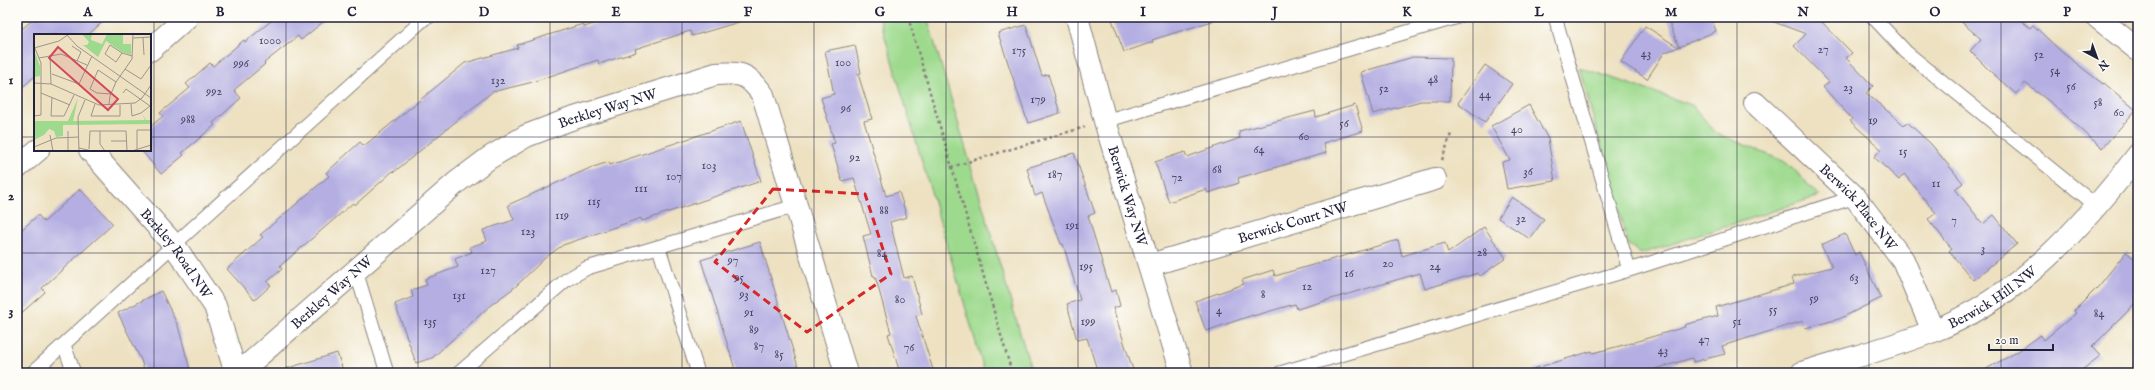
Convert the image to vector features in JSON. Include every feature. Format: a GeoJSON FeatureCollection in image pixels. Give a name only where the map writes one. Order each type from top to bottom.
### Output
{"type":"FeatureCollection","features":[{"type":"Feature","properties":{"kind":"street"},"geometry":{"type":"LineString","coordinates":[[151,49],[187,17]]}},
{"type":"Feature","properties":{"kind":"street","name":"Berwick Way NW"},"geometry":{"type":"LineString","coordinates":[[1077,17],[1105,121],[1182,373]]}},
{"type":"Feature","properties":{"kind":"street"},"geometry":{"type":"LineString","coordinates":[[2097,17],[2138,50]]}},
{"type":"Feature","properties":{"kind":"street","name":"Berkley Way NW"},"geometry":{"type":"LineString","coordinates":[[237,373],[457,182],[489,158],[526,136],[568,120],[716,74],[737,73],[753,81],[763,95],[846,373]]}},
{"type":"Feature","properties":{"kind":"street","name":"Berwick Place NW"},"geometry":{"type":"LineString","coordinates":[[1755,103],[1855,197],[1903,260],[1933,331]]}},
{"type":"Feature","properties":{"kind":"street"},"geometry":{"type":"LineString","coordinates":[[17,168],[37,151]]}},
{"type":"Feature","properties":{"kind":"street","name":"Berkley Road NW"},"geometry":{"type":"LineString","coordinates":[[91,151],[174,245],[216,306],[237,373]]}},
{"type":"Feature","properties":{"kind":"street","name":"Berwick Hill NW"},"geometry":{"type":"LineString","coordinates":[[1802,373],[1933,331],[1990,302],[2038,268],[2098,207],[2138,155]]}},
{"type":"Feature","properties":{"kind":"street","name":"Berwick Court NW"},"geometry":{"type":"LineString","coordinates":[[1150,265],[1435,179]]}},
{"type":"Feature","properties":{"kind":"lane"},"geometry":{"type":"LineString","coordinates":[[32,373],[420,23],[429,17]]}},
{"type":"Feature","properties":{"kind":"lane"},"geometry":{"type":"LineString","coordinates":[[1105,121],[1458,17]]}},
{"type":"Feature","properties":{"kind":"lane"},"geometry":{"type":"LineString","coordinates":[[1555,17],[1629,270]]}},
{"type":"Feature","properties":{"kind":"lane"},"geometry":{"type":"LineString","coordinates":[[1873,17],[1906,52],[2098,207]]}},
{"type":"Feature","properties":{"kind":"lane"},"geometry":{"type":"LineString","coordinates":[[1280,373],[1629,270],[1855,197]]}},
{"type":"Feature","properties":{"kind":"lane"},"geometry":{"type":"LineString","coordinates":[[459,373],[566,280],[587,268],[659,248],[795,206]]}},
{"type":"Feature","properties":{"kind":"lane"},"geometry":{"type":"LineString","coordinates":[[659,248],[698,373]]}},
{"type":"Feature","properties":{"kind":"lane"},"geometry":{"type":"LineString","coordinates":[[356,271],[387,373]]}},
{"type":"Feature","properties":{"kind":"lane"},"geometry":{"type":"LineString","coordinates":[[64,345],[74,373]]}},
{"type":"Feature","properties":{"kind":"path"},"geometry":{"type":"LineString","coordinates":[[908,17],[1012,373]]}},
{"type":"Feature","properties":{"kind":"path"},"geometry":{"type":"LineString","coordinates":[[951,167],[1105,121]]}},
{"type":"Feature","properties":{"kind":"path"},"geometry":{"type":"LineString","coordinates":[[1435,179],[1451,134]]}},
{"type":"Feature","properties":{"kind":"highlighted area"},"geometry":{"type":"Polygon","coordinates":[[[773,189],[865,194],[891,274],[807,332],[715,262],[773,189]]]}},
{"type":"Feature","properties":{"kind":"green space"},"geometry":{"type":"Polygon","coordinates":[[[879,17],[927,17],[1032,373],[985,373],[879,17]]]}},
{"type":"Feature","properties":{"kind":"green space"},"geometry":{"type":"Polygon","coordinates":[[[1579,67],[1692,105],[1716,133],[1788,163],[1819,196],[1641,254],[1628,244],[1579,67]]]}},
{"type":"Feature","properties":{"kind":"building"},"geometry":{"type":"Polygon","coordinates":[[[36,17],[108,17],[89,34],[34,34],[34,77],[17,92],[17,33],[36,17]]]}},
{"type":"Feature","properties":{"kind":"building"},"geometry":{"type":"Polygon","coordinates":[[[276,17],[329,17],[301,40],[298,36],[264,63],[265,64],[234,90],[241,98],[213,123],[215,125],[182,153],[184,155],[161,174],[142,151],[151,151],[151,126],[163,116],[160,113],[190,88],[186,84],[210,63],[213,66],[244,40],[245,42],[276,17]]]}},
{"type":"Feature","properties":{"kind":"building"},"geometry":{"type":"Polygon","coordinates":[[[616,17],[739,17],[739,22],[692,36],[690,31],[635,49],[636,52],[599,64],[598,60],[529,83],[492,92],[394,172],[393,171],[355,205],[353,203],[280,266],[282,269],[267,282],[271,285],[255,300],[227,269],[263,237],[260,235],[329,176],[326,173],[360,142],[364,146],[465,63],[518,48],[517,45],[583,24],[584,27],[616,17]]]}},
{"type":"Feature","properties":{"kind":"building"},"geometry":{"type":"Polygon","coordinates":[[[1111,17],[1211,17],[1212,21],[1152,40],[1153,42],[1124,52],[1111,17]]]}},
{"type":"Feature","properties":{"kind":"building"},"geometry":{"type":"Polygon","coordinates":[[[1667,17],[1711,17],[1716,31],[1679,47],[1667,17]]]}},
{"type":"Feature","properties":{"kind":"building"},"geometry":{"type":"Polygon","coordinates":[[[1766,17],[1817,17],[1852,53],[1846,58],[1873,86],[1866,93],[1904,125],[1907,122],[1931,144],[1963,183],[1955,189],[1983,224],[1994,215],[2017,244],[1973,280],[1949,251],[1952,249],[1928,219],[1936,213],[1904,174],[1899,180],[1874,157],[1881,149],[1850,121],[1852,119],[1823,87],[1829,82],[1794,46],[1806,34],[1766,19],[1766,17]]]}},
{"type":"Feature","properties":{"kind":"building"},"geometry":{"type":"Polygon","coordinates":[[[1956,17],[2017,17],[2030,28],[2033,25],[2063,53],[2103,84],[2104,83],[2136,110],[2102,148],[2054,105],[2025,83],[2016,94],[1991,72],[1970,51],[1981,39],[1956,17]]]}},
{"type":"Feature","properties":{"kind":"building"},"geometry":{"type":"Polygon","coordinates":[[[1026,25],[1042,76],[1048,74],[1060,113],[1028,123],[998,33],[1026,25]]]}},
{"type":"Feature","properties":{"kind":"building"},"geometry":{"type":"Polygon","coordinates":[[[1645,26],[1678,47],[1664,53],[1647,79],[1621,62],[1645,26]]]}},
{"type":"Feature","properties":{"kind":"building"},"geometry":{"type":"Polygon","coordinates":[[[855,45],[861,73],[858,74],[872,119],[864,121],[886,196],[899,192],[907,217],[890,222],[904,278],[912,276],[922,314],[916,316],[934,373],[900,373],[888,334],[891,333],[875,276],[873,276],[863,236],[871,234],[854,178],[842,181],[831,144],[835,143],[821,98],[834,94],[825,51],[855,45]]]}},
{"type":"Feature","properties":{"kind":"building"},"geometry":{"type":"Polygon","coordinates":[[[1413,57],[1451,58],[1450,101],[1421,101],[1373,114],[1361,72],[1413,57]]]}},
{"type":"Feature","properties":{"kind":"building"},"geometry":{"type":"Polygon","coordinates":[[[1485,65],[1512,84],[1485,122],[1458,103],[1485,65]]]}},
{"type":"Feature","properties":{"kind":"building"},"geometry":{"type":"Polygon","coordinates":[[[1355,105],[1363,131],[1323,143],[1326,153],[1238,178],[1239,183],[1208,193],[1206,189],[1169,202],[1155,162],[1185,152],[1187,157],[1240,138],[1239,131],[1315,111],[1316,117],[1355,105]]]}},
{"type":"Feature","properties":{"kind":"building"},"geometry":{"type":"Polygon","coordinates":[[[1529,105],[1548,139],[1555,181],[1507,189],[1502,162],[1510,160],[1491,126],[1529,105]]]}},
{"type":"Feature","properties":{"kind":"building"},"geometry":{"type":"Polygon","coordinates":[[[741,121],[761,181],[642,221],[641,218],[563,245],[546,257],[515,287],[492,304],[432,358],[416,363],[395,304],[413,297],[411,290],[427,285],[425,279],[458,267],[455,259],[472,252],[470,247],[487,241],[483,230],[514,220],[508,205],[590,168],[609,162],[610,165],[741,121]]]}},
{"type":"Feature","properties":{"kind":"building"},"geometry":{"type":"Polygon","coordinates":[[[1074,153],[1095,213],[1088,216],[1111,292],[1116,290],[1120,306],[1113,308],[1134,373],[1098,373],[1087,338],[1077,340],[1067,304],[1080,300],[1063,244],[1061,244],[1042,193],[1035,196],[1027,168],[1074,153]]]}},
{"type":"Feature","properties":{"kind":"building"},"geometry":{"type":"Polygon","coordinates":[[[80,189],[113,224],[42,288],[45,292],[17,317],[17,234],[38,215],[44,222],[80,189]]]}},
{"type":"Feature","properties":{"kind":"building"},"geometry":{"type":"Polygon","coordinates":[[[1512,197],[1544,219],[1530,239],[1498,218],[1512,197]]]}},
{"type":"Feature","properties":{"kind":"building"},"geometry":{"type":"Polygon","coordinates":[[[1484,227],[1506,258],[1480,276],[1478,273],[1425,289],[1420,273],[1297,309],[1295,304],[1253,315],[1206,331],[1195,301],[1244,284],[1242,280],[1273,270],[1275,276],[1398,240],[1402,256],[1445,243],[1448,253],[1484,227]]]}},
{"type":"Feature","properties":{"kind":"building"},"geometry":{"type":"Polygon","coordinates":[[[1845,234],[1855,255],[1859,252],[1881,298],[1839,319],[1805,328],[1803,321],[1722,346],[1725,354],[1693,362],[1692,358],[1642,373],[1534,373],[1533,369],[1592,351],[1593,353],[1631,343],[1685,327],[1684,325],[1718,316],[1716,307],[1794,284],[1792,277],[1832,267],[1821,245],[1845,234]]]}},
{"type":"Feature","properties":{"kind":"building"},"geometry":{"type":"Polygon","coordinates":[[[760,242],[800,373],[736,373],[701,260],[760,242]]]}},
{"type":"Feature","properties":{"kind":"building"},"geometry":{"type":"Polygon","coordinates":[[[2126,252],[2138,261],[2138,299],[2092,347],[2100,356],[2078,373],[1979,373],[2017,352],[2041,335],[2044,340],[2076,313],[2074,311],[2098,287],[2126,252]]]}},
{"type":"Feature","properties":{"kind":"building"},"geometry":{"type":"Polygon","coordinates":[[[161,291],[178,326],[191,373],[145,373],[141,360],[118,313],[161,291]]]}},
{"type":"Feature","properties":{"kind":"building"},"geometry":{"type":"Polygon","coordinates":[[[337,353],[344,373],[286,373],[285,369],[337,353]]]}}]}
